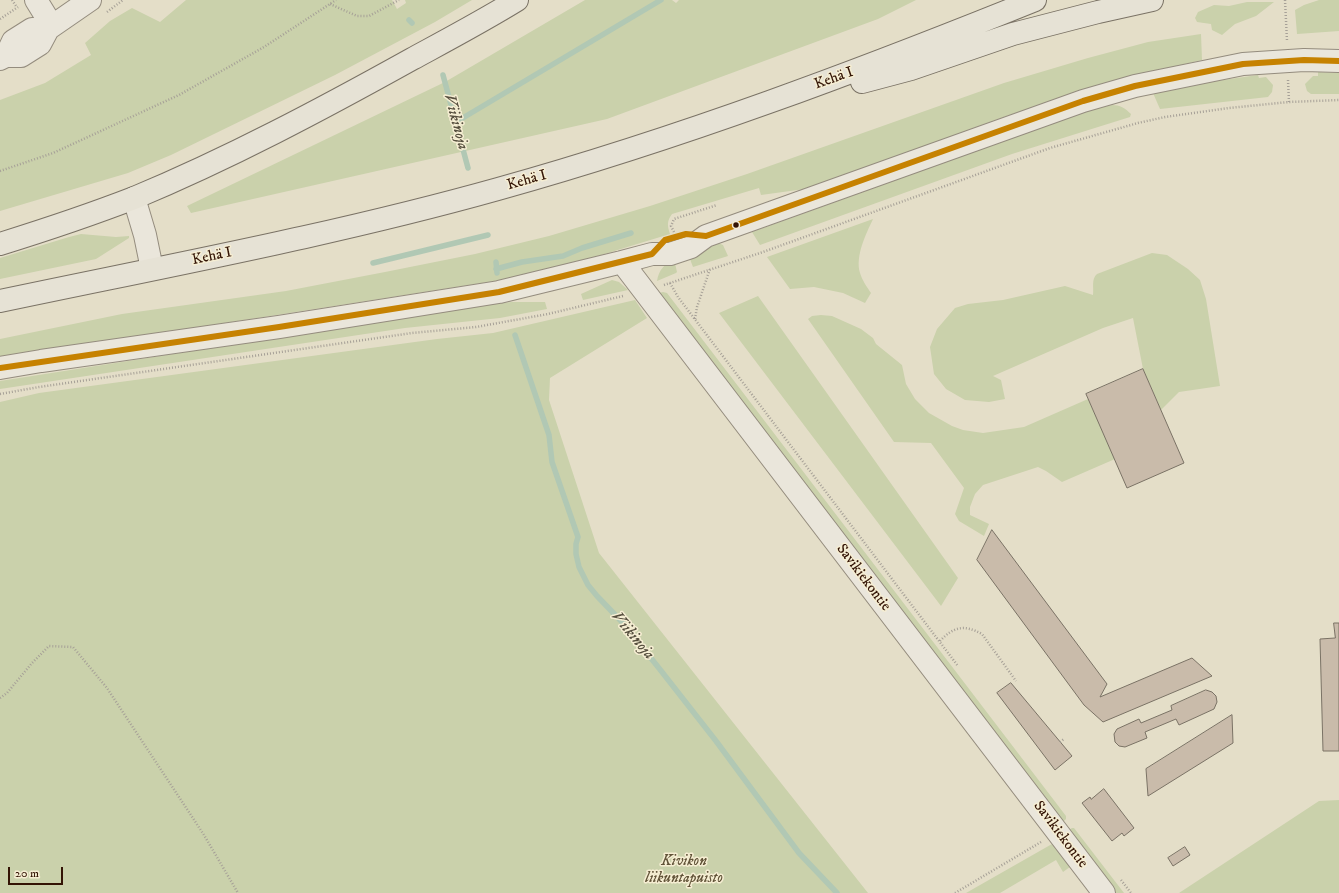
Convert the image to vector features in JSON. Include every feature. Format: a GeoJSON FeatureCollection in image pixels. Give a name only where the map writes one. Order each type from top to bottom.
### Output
{"type":"FeatureCollection","features":[{"type":"Feature","properties":{"kind":"highway"},"geometry":{"type":"LineString","coordinates":[[0,244],[134,198],[204,167],[375,80],[517,0]]}},
{"type":"Feature","properties":{"kind":"highway","name":"Kehä I"},"geometry":{"type":"LineString","coordinates":[[0,301],[389,218],[498,189],[616,154],[734,116],[891,58],[1036,0]]}},
{"type":"Feature","properties":{"kind":"highway"},"geometry":{"type":"LineString","coordinates":[[734,116],[911,69],[1014,34],[1098,12],[1152,0]]}},
{"type":"Feature","properties":{"kind":"street"},"geometry":{"type":"LineString","coordinates":[[3,58],[22,56],[40,44],[50,28],[90,0]]}},
{"type":"Feature","properties":{"kind":"street"},"geometry":{"type":"LineString","coordinates":[[27,4],[50,28]]}},
{"type":"Feature","properties":{"kind":"street"},"geometry":{"type":"LineString","coordinates":[[0,368],[279,327],[499,292],[652,254],[670,254],[691,247],[706,236],[1038,117],[1135,86],[1244,64],[1304,60],[1339,61]]}},
{"type":"Feature","properties":{"kind":"street"},"geometry":{"type":"LineString","coordinates":[[134,198],[145,235],[152,269]]}},
{"type":"Feature","properties":{"kind":"street","name":"Savikiekontie"},"geometry":{"type":"LineString","coordinates":[[622,262],[664,319],[1104,893]]}},
{"type":"Feature","properties":{"kind":"path"},"geometry":{"type":"LineString","coordinates":[[0,171],[53,153],[179,95],[264,47],[336,0]]}},
{"type":"Feature","properties":{"kind":"path"},"geometry":{"type":"LineString","coordinates":[[330,4],[357,16],[370,16],[399,0]]}},
{"type":"Feature","properties":{"kind":"path"},"geometry":{"type":"LineString","coordinates":[[1285,0],[1287,48]]}},
{"type":"Feature","properties":{"kind":"path"},"geometry":{"type":"LineString","coordinates":[[0,19],[27,4]]}},
{"type":"Feature","properties":{"kind":"path"},"geometry":{"type":"LineString","coordinates":[[1288,74],[1289,102]]}},
{"type":"Feature","properties":{"kind":"path"},"geometry":{"type":"LineString","coordinates":[[658,287],[770,249],[1050,148],[1148,120],[1229,108],[1289,102],[1339,100]]}},
{"type":"Feature","properties":{"kind":"path"},"geometry":{"type":"LineString","coordinates":[[674,233],[672,226],[674,219],[717,205]]}},
{"type":"Feature","properties":{"kind":"path"},"geometry":{"type":"LineString","coordinates":[[695,320],[697,307],[710,269]]}},
{"type":"Feature","properties":{"kind":"path"},"geometry":{"type":"LineString","coordinates":[[670,283],[678,297],[695,320],[959,667]]}},
{"type":"Feature","properties":{"kind":"path"},"geometry":{"type":"LineString","coordinates":[[0,394],[397,335],[476,327],[548,314],[626,295]]}},
{"type":"Feature","properties":{"kind":"path"},"geometry":{"type":"LineString","coordinates":[[940,641],[946,634],[957,628],[966,628],[982,634],[1016,680]]}},
{"type":"Feature","properties":{"kind":"path"},"geometry":{"type":"LineString","coordinates":[[0,698],[7,693],[32,663],[49,646],[72,647],[107,688],[204,835],[238,893]]}},
{"type":"Feature","properties":{"kind":"path"},"geometry":{"type":"LineString","coordinates":[[1060,742],[1064,739]]}},
{"type":"Feature","properties":{"kind":"path"},"geometry":{"type":"LineString","coordinates":[[955,893],[1046,840]]}},
{"type":"Feature","properties":{"kind":"green space"},"geometry":{"type":"Polygon","coordinates":[[[186,0],[392,0],[397,9],[406,3],[405,0],[472,0],[435,22],[335,75],[171,155],[128,173],[0,211],[0,100],[45,83],[91,55],[85,43],[110,21],[132,8],[160,22],[186,0]]]}},
{"type":"Feature","properties":{"kind":"green space"},"geometry":{"type":"Polygon","coordinates":[[[585,0],[672,0],[676,3],[679,0],[916,0],[878,19],[607,119],[191,213],[187,206],[445,82],[585,0]]]}},
{"type":"Feature","properties":{"kind":"green space"},"geometry":{"type":"Polygon","coordinates":[[[1319,0],[1339,0],[1339,31],[1297,34],[1295,10],[1319,0]]]}},
{"type":"Feature","properties":{"kind":"green space"},"geometry":{"type":"Polygon","coordinates":[[[1247,2],[1274,2],[1256,16],[1235,24],[1222,35],[1212,30],[1211,24],[1197,22],[1195,18],[1198,12],[1214,5],[1229,6],[1247,2]]]}},
{"type":"Feature","properties":{"kind":"green space"},"geometry":{"type":"Polygon","coordinates":[[[1201,34],[1202,60],[1101,84],[998,119],[812,188],[761,195],[759,188],[672,214],[668,223],[670,234],[562,267],[495,281],[0,358],[0,339],[122,314],[286,291],[475,254],[549,236],[650,206],[747,174],[1004,83],[1148,42],[1201,34]]]}},
{"type":"Feature","properties":{"kind":"green space"},"geometry":{"type":"Polygon","coordinates":[[[1318,72],[1339,73],[1339,94],[1311,94],[1307,91],[1305,84],[1313,76],[1318,76],[1318,72]]]}},
{"type":"Feature","properties":{"kind":"green space"},"geometry":{"type":"Polygon","coordinates":[[[1258,75],[1259,78],[1266,77],[1273,85],[1272,92],[1268,97],[1160,109],[1153,93],[1209,82],[1258,75]]]}},
{"type":"Feature","properties":{"kind":"green space"},"geometry":{"type":"Polygon","coordinates":[[[1112,105],[1120,106],[1131,114],[1130,117],[1012,154],[760,245],[752,232],[1087,111],[1112,105]]]}},
{"type":"Feature","properties":{"kind":"green space"},"geometry":{"type":"Polygon","coordinates":[[[873,219],[862,245],[859,260],[861,276],[871,293],[865,303],[843,293],[814,287],[790,289],[767,257],[873,219]]]}},
{"type":"Feature","properties":{"kind":"green space"},"geometry":{"type":"Polygon","coordinates":[[[81,234],[116,237],[129,236],[129,238],[96,259],[0,279],[0,258],[81,234]]]}},
{"type":"Feature","properties":{"kind":"green space"},"geometry":{"type":"Polygon","coordinates":[[[718,243],[723,245],[728,256],[693,267],[688,254],[718,243]]]}},
{"type":"Feature","properties":{"kind":"green space"},"geometry":{"type":"Polygon","coordinates":[[[1152,253],[1167,255],[1188,269],[1200,280],[1206,299],[1220,386],[1179,392],[1161,410],[1143,369],[1133,318],[1103,328],[993,376],[1001,380],[1005,399],[989,402],[965,400],[946,389],[934,374],[930,347],[937,329],[955,308],[968,304],[1003,300],[1065,286],[1093,295],[1093,281],[1097,274],[1152,253]]]}},
{"type":"Feature","properties":{"kind":"green space"},"geometry":{"type":"Polygon","coordinates":[[[674,259],[677,272],[657,281],[659,273],[663,267],[674,259]]]}},
{"type":"Feature","properties":{"kind":"green space"},"geometry":{"type":"Polygon","coordinates":[[[612,280],[619,282],[628,290],[583,300],[581,294],[612,280]]]}},
{"type":"Feature","properties":{"kind":"green space"},"geometry":{"type":"Polygon","coordinates":[[[659,293],[667,293],[1066,816],[1066,819],[1062,823],[659,293]]]}},
{"type":"Feature","properties":{"kind":"green space"},"geometry":{"type":"Polygon","coordinates":[[[758,296],[958,578],[941,606],[719,313],[758,296]]]}},
{"type":"Feature","properties":{"kind":"green space","name":"Kivikon liikuntapuisto"},"geometry":{"type":"Polygon","coordinates":[[[635,300],[647,318],[550,378],[549,400],[599,553],[868,893],[0,893],[0,402],[39,393],[437,339],[493,333],[635,300]]]}},
{"type":"Feature","properties":{"kind":"green space"},"geometry":{"type":"Polygon","coordinates":[[[512,302],[545,302],[547,309],[500,318],[405,328],[0,389],[0,381],[512,302]]]}},
{"type":"Feature","properties":{"kind":"green space"},"geometry":{"type":"Polygon","coordinates":[[[812,316],[832,316],[861,329],[873,338],[876,344],[902,365],[906,384],[915,399],[929,413],[952,426],[963,430],[983,433],[1024,427],[1088,399],[1115,459],[1062,482],[1038,467],[983,485],[975,494],[970,507],[970,515],[989,524],[984,536],[959,521],[955,514],[964,488],[931,443],[894,442],[808,319],[812,316]]]}},
{"type":"Feature","properties":{"kind":"green space"},"geometry":{"type":"Polygon","coordinates":[[[1339,800],[1339,893],[1179,893],[1319,801],[1339,800]]]}},
{"type":"Feature","properties":{"kind":"green space"},"geometry":{"type":"Polygon","coordinates":[[[1074,828],[1124,893],[1114,893],[1067,831],[1074,828]]]}},
{"type":"Feature","properties":{"kind":"green space"},"geometry":{"type":"Polygon","coordinates":[[[1052,844],[1070,867],[1063,872],[1056,860],[1000,893],[966,893],[1052,844]]]}},
{"type":"Feature","properties":{"kind":"building"},"geometry":{"type":"Polygon","coordinates":[[[1143,369],[1184,463],[1127,488],[1086,394],[1143,369]]]}},
{"type":"Feature","properties":{"kind":"building"},"geometry":{"type":"Polygon","coordinates":[[[992,530],[1107,684],[1100,697],[1192,658],[1212,676],[1103,722],[1084,705],[977,560],[992,530]]]}},
{"type":"Feature","properties":{"kind":"building"},"geometry":{"type":"Polygon","coordinates":[[[1334,623],[1339,623],[1339,751],[1323,751],[1320,639],[1335,638],[1334,623]]]}},
{"type":"Feature","properties":{"kind":"building"},"geometry":{"type":"Polygon","coordinates":[[[1011,683],[1072,756],[1055,770],[997,693],[1011,683]]]}},
{"type":"Feature","properties":{"kind":"building"},"geometry":{"type":"Polygon","coordinates":[[[1206,690],[1212,692],[1216,696],[1217,702],[1214,709],[1179,725],[1176,719],[1145,732],[1147,738],[1125,747],[1119,746],[1115,742],[1114,734],[1117,729],[1139,719],[1141,723],[1172,710],[1171,706],[1206,690]]]}},
{"type":"Feature","properties":{"kind":"building"},"geometry":{"type":"Polygon","coordinates":[[[1232,715],[1233,743],[1148,796],[1146,769],[1232,715]]]}},
{"type":"Feature","properties":{"kind":"building"},"geometry":{"type":"Polygon","coordinates":[[[1104,789],[1134,828],[1124,836],[1122,833],[1112,841],[1082,803],[1090,797],[1091,799],[1104,789]]]}},
{"type":"Feature","properties":{"kind":"building"},"geometry":{"type":"Polygon","coordinates":[[[1185,847],[1190,855],[1173,866],[1168,858],[1185,847]]]}},
{"type":"Feature","properties":{"kind":"waterway"},"geometry":{"type":"LineString","coordinates":[[456,122],[661,0]]}},
{"type":"Feature","properties":{"kind":"waterway","name":"Viikinoja"},"geometry":{"type":"LineString","coordinates":[[409,20],[412,23]]}},
{"type":"Feature","properties":{"kind":"waterway","name":"Viikinoja"},"geometry":{"type":"LineString","coordinates":[[443,75],[468,168]]}},
{"type":"Feature","properties":{"kind":"waterway"},"geometry":{"type":"LineString","coordinates":[[496,269],[522,262],[563,256],[582,248],[631,233]]}},
{"type":"Feature","properties":{"kind":"waterway"},"geometry":{"type":"LineString","coordinates":[[373,263],[488,235]]}},
{"type":"Feature","properties":{"kind":"waterway","name":"Viikinoja"},"geometry":{"type":"LineString","coordinates":[[496,262],[497,273]]}},
{"type":"Feature","properties":{"kind":"waterway","name":"Viikinoja"},"geometry":{"type":"LineString","coordinates":[[515,335],[549,435],[552,462],[578,537],[576,554],[579,567],[588,585],[623,623],[662,672],[716,741],[799,853],[837,893]]}},
{"type":"Feature","properties":{"kind":"transit line"},"geometry":{"type":"LineString","coordinates":[[0,368],[279,327],[499,292],[652,254],[665,240],[686,234],[706,236],[1083,101],[1135,86],[1243,64],[1304,60],[1339,61]]}}]}
